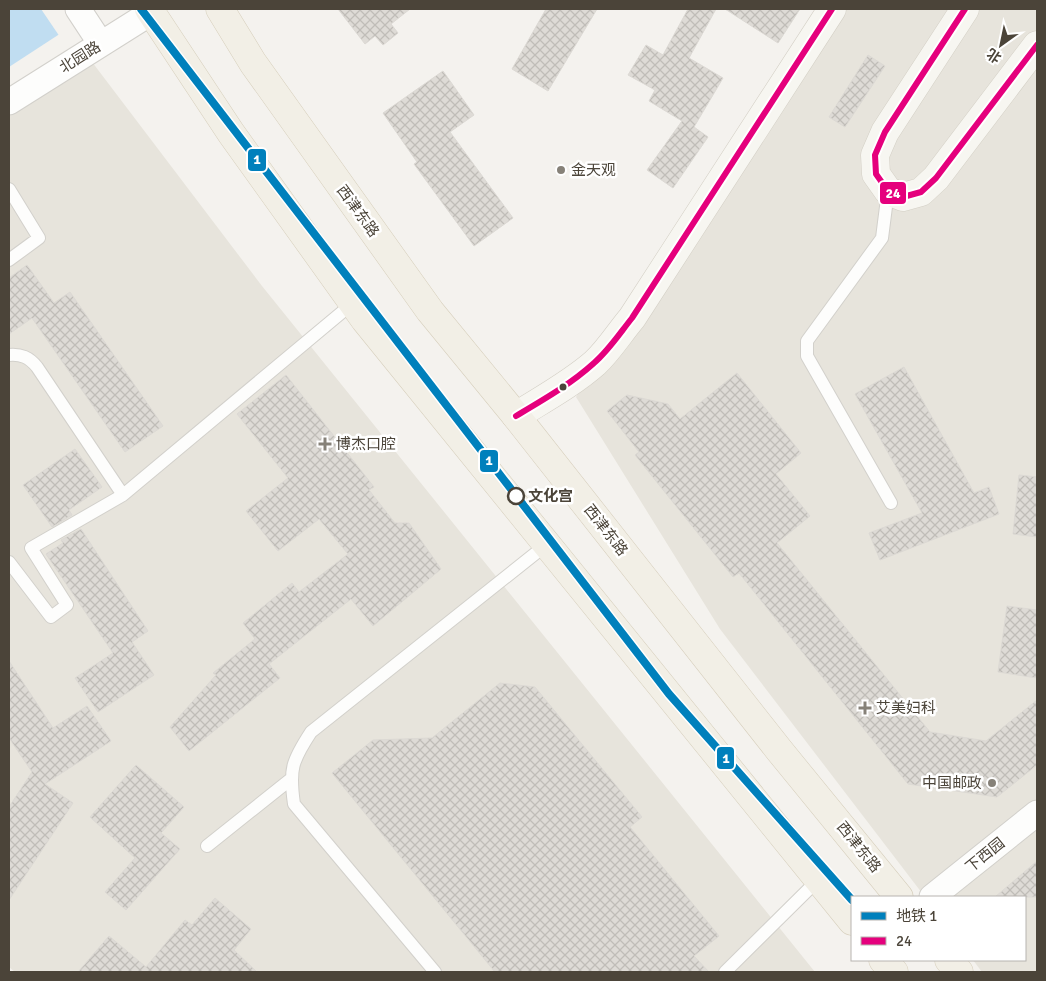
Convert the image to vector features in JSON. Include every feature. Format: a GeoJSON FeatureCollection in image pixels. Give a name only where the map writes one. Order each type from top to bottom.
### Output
{"type":"FeatureCollection","features":[{"type":"Feature","properties":{"kind":"main road","name":"西津东路"},"geometry":{"type":"LineString","coordinates":[[220,9],[253,63],[430,311],[516,416],[779,750],[899,896]]}},
{"type":"Feature","properties":{"kind":"main road"},"geometry":{"type":"LineString","coordinates":[[150,11],[231,133],[353,303],[546,545],[851,920]]}},
{"type":"Feature","properties":{"kind":"main road"},"geometry":{"type":"LineString","coordinates":[[885,961],[894,972]]}},
{"type":"Feature","properties":{"kind":"main road"},"geometry":{"type":"LineString","coordinates":[[950,961],[959,972]]}},
{"type":"Feature","properties":{"kind":"street"},"geometry":{"type":"LineString","coordinates":[[516,416],[549,394],[562,389],[596,362],[632,318],[832,9]]}},
{"type":"Feature","properties":{"kind":"street"},"geometry":{"type":"LineString","coordinates":[[964,9],[885,132],[875,155],[876,174],[888,191],[903,197],[920,192],[936,178],[1037,45]]}},
{"type":"Feature","properties":{"kind":"street","name":"北园路"},"geometry":{"type":"LineString","coordinates":[[9,102],[150,11]]}},
{"type":"Feature","properties":{"kind":"street"},"geometry":{"type":"LineString","coordinates":[[83,16],[101,44]]}},
{"type":"Feature","properties":{"kind":"street","name":"下西园"},"geometry":{"type":"LineString","coordinates":[[933,896],[1037,813]]}},
{"type":"Feature","properties":{"kind":"lane"},"geometry":{"type":"LineString","coordinates":[[9,189],[39,238],[9,260]]}},
{"type":"Feature","properties":{"kind":"lane"},"geometry":{"type":"LineString","coordinates":[[888,191],[882,238],[807,341],[807,356],[891,504]]}},
{"type":"Feature","properties":{"kind":"lane"},"geometry":{"type":"LineString","coordinates":[[9,562],[51,617],[67,605],[31,548],[123,495],[353,303]]}},
{"type":"Feature","properties":{"kind":"lane"},"geometry":{"type":"LineString","coordinates":[[9,355],[18,354],[25,356],[37,366],[123,495]]}},
{"type":"Feature","properties":{"kind":"lane"},"geometry":{"type":"LineString","coordinates":[[435,972],[294,804],[291,778],[296,753],[310,732],[546,545]]}},
{"type":"Feature","properties":{"kind":"lane"},"geometry":{"type":"LineString","coordinates":[[207,846],[291,778]]}},
{"type":"Feature","properties":{"kind":"lane"},"geometry":{"type":"LineString","coordinates":[[724,972],[818,880]]}},
{"type":"Feature","properties":{"kind":"shaded area"},"geometry":{"type":"Polygon","coordinates":[[[822,9],[1037,9],[1037,972],[982,972],[974,961],[1026,961],[1026,896],[924,896],[720,629],[576,397],[822,9]]]}},
{"type":"Feature","properties":{"kind":"shaded area"},"geometry":{"type":"Polygon","coordinates":[[[86,54],[262,286],[815,972],[15,972],[9,967],[9,105],[86,54]]]}},
{"type":"Feature","properties":{"kind":"water"},"geometry":{"type":"Polygon","coordinates":[[[9,9],[98,9],[9,67],[9,9]]]}},
{"type":"Feature","properties":{"kind":"pier"},"geometry":{"type":"Polygon","coordinates":[[[41,9],[100,9],[60,37],[41,9]]]}},
{"type":"Feature","properties":{"kind":"building"},"geometry":{"type":"Polygon","coordinates":[[[338,9],[410,9],[391,24],[398,33],[383,45],[375,36],[365,44],[338,9]]]}},
{"type":"Feature","properties":{"kind":"building"},"geometry":{"type":"Polygon","coordinates":[[[546,9],[597,9],[548,91],[512,69],[546,9]]]}},
{"type":"Feature","properties":{"kind":"building"},"geometry":{"type":"Polygon","coordinates":[[[688,9],[716,9],[689,58],[723,78],[694,127],[708,137],[673,188],[647,170],[682,121],[649,101],[655,90],[628,75],[646,45],[663,55],[688,9]]]}},
{"type":"Feature","properties":{"kind":"building"},"geometry":{"type":"Polygon","coordinates":[[[725,9],[800,9],[778,43],[725,9]]]}},
{"type":"Feature","properties":{"kind":"building"},"geometry":{"type":"Polygon","coordinates":[[[868,55],[885,66],[845,127],[829,117],[868,55]]]}},
{"type":"Feature","properties":{"kind":"building"},"geometry":{"type":"Polygon","coordinates":[[[443,71],[474,115],[450,132],[513,218],[474,246],[414,164],[417,162],[383,113],[443,71]]]}},
{"type":"Feature","properties":{"kind":"building"},"geometry":{"type":"Polygon","coordinates":[[[27,265],[54,303],[70,292],[163,426],[125,452],[32,318],[9,334],[9,278],[27,265]]]}},
{"type":"Feature","properties":{"kind":"building"},"geometry":{"type":"Polygon","coordinates":[[[904,367],[974,493],[989,487],[999,514],[880,560],[869,533],[922,513],[855,394],[904,367]]]}},
{"type":"Feature","properties":{"kind":"building"},"geometry":{"type":"Polygon","coordinates":[[[737,373],[801,453],[776,474],[810,516],[777,543],[930,732],[986,741],[1037,700],[1037,765],[997,797],[908,784],[739,573],[733,577],[635,455],[639,452],[607,411],[627,395],[668,404],[680,419],[737,373]]]}},
{"type":"Feature","properties":{"kind":"building"},"geometry":{"type":"Polygon","coordinates":[[[286,375],[374,487],[369,490],[395,523],[409,523],[441,569],[373,626],[351,599],[269,664],[280,678],[189,751],[170,727],[216,675],[213,673],[255,639],[243,623],[292,583],[299,592],[348,554],[319,519],[278,551],[246,511],[288,478],[237,414],[286,375]]]}},
{"type":"Feature","properties":{"kind":"building"},"geometry":{"type":"Polygon","coordinates":[[[75,449],[102,487],[69,510],[72,515],[52,527],[23,485],[75,449]]]}},
{"type":"Feature","properties":{"kind":"building"},"geometry":{"type":"Polygon","coordinates":[[[1019,475],[1037,477],[1037,537],[1013,534],[1019,475]]]}},
{"type":"Feature","properties":{"kind":"building"},"geometry":{"type":"Polygon","coordinates":[[[81,529],[148,631],[132,642],[154,675],[98,712],[75,678],[113,653],[46,554],[63,543],[61,540],[81,529]]]}},
{"type":"Feature","properties":{"kind":"building"},"geometry":{"type":"Polygon","coordinates":[[[1007,606],[1037,610],[1037,678],[998,672],[1007,606]]]}},
{"type":"Feature","properties":{"kind":"building"},"geometry":{"type":"Polygon","coordinates":[[[9,661],[53,728],[87,706],[111,741],[45,784],[73,803],[9,900],[9,807],[32,772],[9,738],[9,661]]]}},
{"type":"Feature","properties":{"kind":"building"},"geometry":{"type":"Polygon","coordinates":[[[500,683],[535,687],[642,817],[630,827],[719,936],[694,956],[709,972],[495,972],[332,773],[373,740],[432,738],[500,683]]]}},
{"type":"Feature","properties":{"kind":"building"},"geometry":{"type":"Polygon","coordinates":[[[136,765],[184,807],[161,833],[180,849],[126,910],[105,892],[135,858],[90,817],[136,765]]]}},
{"type":"Feature","properties":{"kind":"building"},"geometry":{"type":"Polygon","coordinates":[[[1037,861],[1037,897],[996,896],[1037,861]]]}},
{"type":"Feature","properties":{"kind":"building"},"geometry":{"type":"Polygon","coordinates":[[[215,898],[251,929],[234,950],[257,972],[78,972],[109,936],[146,967],[185,920],[192,925],[215,898]]]}},
{"type":"Feature","properties":{"kind":"metro line","name":"1"},"geometry":{"type":"LineString","coordinates":[[141,9],[669,694],[851,899]]}},
{"type":"Feature","properties":{"kind":"transit line","name":"24"},"geometry":{"type":"LineString","coordinates":[[516,416],[585,371],[599,358],[632,318],[832,9]]}},
{"type":"Feature","properties":{"kind":"transit line","name":"24"},"geometry":{"type":"LineString","coordinates":[[965,9],[885,132],[875,155],[876,174],[888,191],[903,197],[921,192],[936,178],[1037,45]]}},
{"type":"Feature","properties":{"kind":"place","name":"金天观"},"geometry":{"type":"Point","coordinates":[561,170]}},
{"type":"Feature","properties":{"kind":"place","name":"博杰口腔"},"geometry":{"type":"Point","coordinates":[325,444]}},
{"type":"Feature","properties":{"kind":"place","name":"文化宫"},"geometry":{"type":"Point","coordinates":[516,496]}},
{"type":"Feature","properties":{"kind":"place","name":"艾美妇科"},"geometry":{"type":"Point","coordinates":[865,708]}},
{"type":"Feature","properties":{"kind":"place","name":"中国邮政"},"geometry":{"type":"Point","coordinates":[992,783]}}]}
